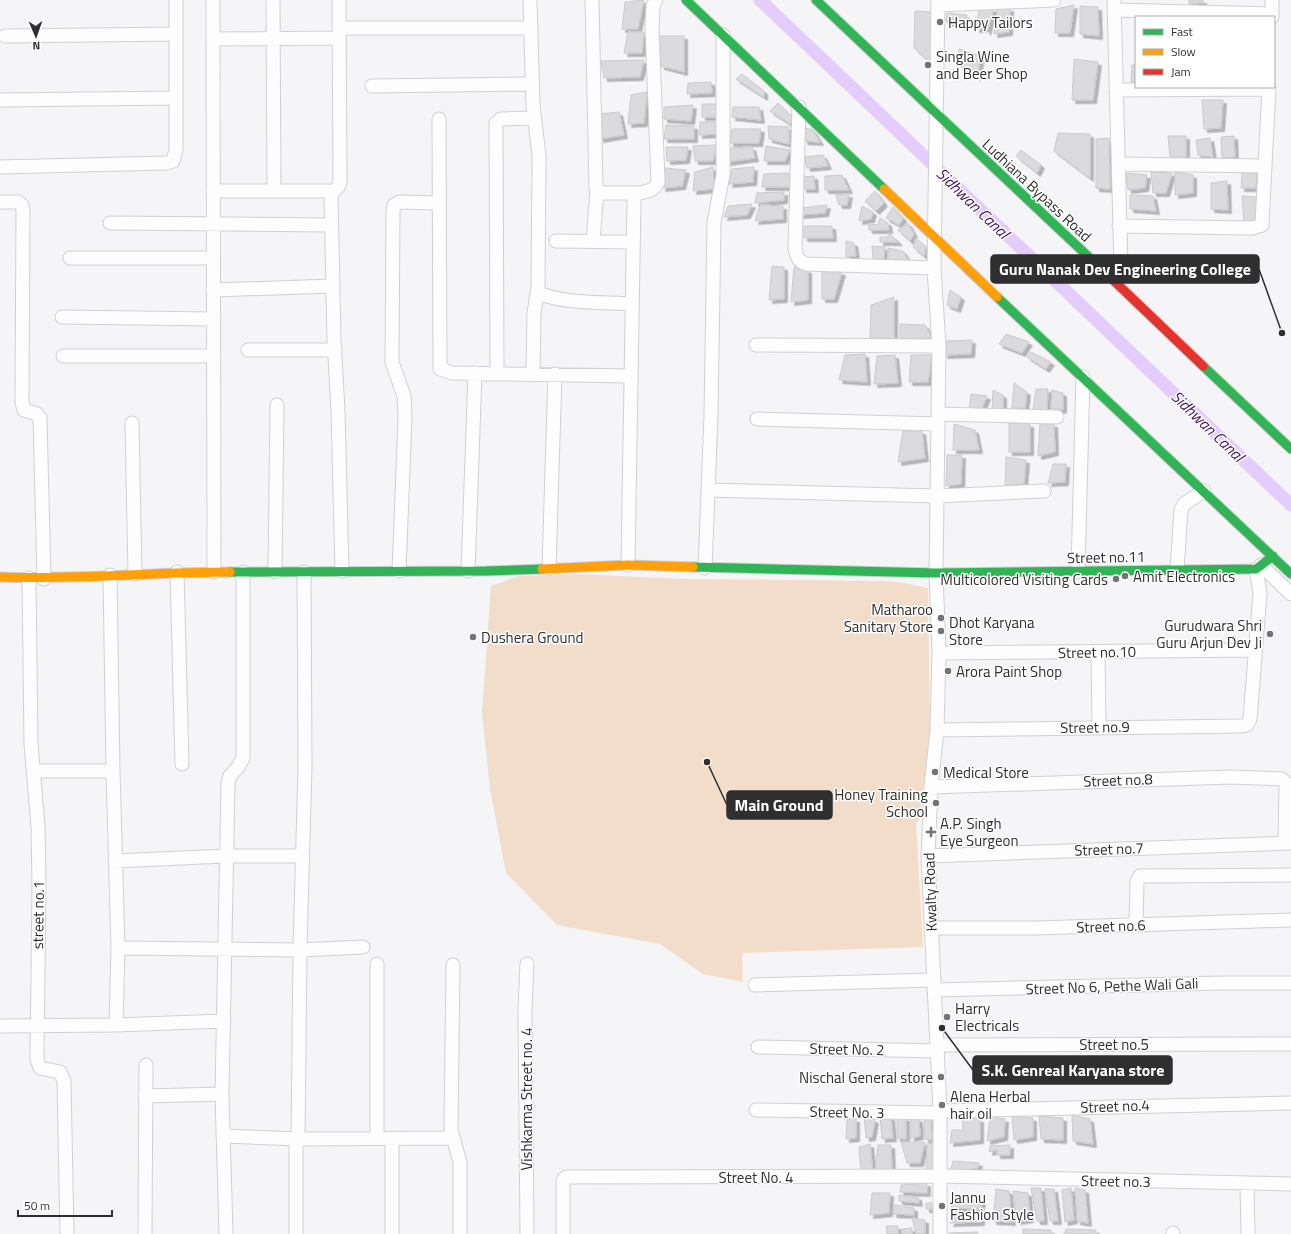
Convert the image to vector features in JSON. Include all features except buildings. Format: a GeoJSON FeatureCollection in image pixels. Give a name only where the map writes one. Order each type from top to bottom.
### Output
{"type":"FeatureCollection","features":[{"type":"Feature","properties":{"kind":"main road"},"geometry":{"type":"LineString","coordinates":[[686,0],[935,238],[1291,574]]}},
{"type":"Feature","properties":{"kind":"main road","name":"Ludhiana Bypass Road"},"geometry":{"type":"LineString","coordinates":[[816,0],[1291,449]]}},
{"type":"Feature","properties":{"kind":"main road"},"geometry":{"type":"LineString","coordinates":[[925,85],[948,107]]}},
{"type":"Feature","properties":{"kind":"main road"},"geometry":{"type":"LineString","coordinates":[[1109,256],[1124,269]]}},
{"type":"Feature","properties":{"kind":"main road"},"geometry":{"type":"LineString","coordinates":[[1259,567],[1273,556]]}},
{"type":"Feature","properties":{"kind":"main road","name":"Street no.11"},"geometry":{"type":"LineString","coordinates":[[0,577],[44,579],[177,572],[468,571],[628,566],[936,573],[1078,572],[1259,567]]}},
{"type":"Feature","properties":{"kind":"street"},"geometry":{"type":"LineString","coordinates":[[0,167],[170,162],[176,156],[176,0]]}},
{"type":"Feature","properties":{"kind":"street"},"geometry":{"type":"LineString","coordinates":[[213,0],[214,572]]}},
{"type":"Feature","properties":{"kind":"street"},"geometry":{"type":"LineString","coordinates":[[273,0],[274,191]]}},
{"type":"Feature","properties":{"kind":"street"},"geometry":{"type":"LineString","coordinates":[[330,194],[338,187],[340,182],[339,0]]}},
{"type":"Feature","properties":{"kind":"street"},"geometry":{"type":"LineString","coordinates":[[530,0],[532,84],[534,118],[539,156],[539,263],[534,313],[533,374]]}},
{"type":"Feature","properties":{"kind":"street"},"geometry":{"type":"LineString","coordinates":[[592,0],[597,190],[593,241]]}},
{"type":"Feature","properties":{"kind":"street"},"geometry":{"type":"LineString","coordinates":[[597,190],[601,193],[637,193],[649,191],[654,188],[658,182],[652,28],[653,6],[656,0]]}},
{"type":"Feature","properties":{"kind":"street"},"geometry":{"type":"LineString","coordinates":[[938,2],[1054,0]]}},
{"type":"Feature","properties":{"kind":"street"},"geometry":{"type":"LineString","coordinates":[[1124,269],[1119,226],[1115,5],[1272,16],[1272,0]]}},
{"type":"Feature","properties":{"kind":"street","name":"Kwalty Road"},"geometry":{"type":"LineString","coordinates":[[938,2],[934,268],[939,346],[936,549],[939,653],[937,730],[930,787],[928,856],[937,1048],[940,1234]]}},
{"type":"Feature","properties":{"kind":"street"},"geometry":{"type":"LineString","coordinates":[[213,39],[339,33],[530,28]]}},
{"type":"Feature","properties":{"kind":"street"},"geometry":{"type":"LineString","coordinates":[[5,36],[176,34]]}},
{"type":"Feature","properties":{"kind":"street"},"geometry":{"type":"LineString","coordinates":[[705,568],[712,354],[714,222],[723,175],[723,35]]}},
{"type":"Feature","properties":{"kind":"street"},"geometry":{"type":"LineString","coordinates":[[372,86],[532,84]]}},
{"type":"Feature","properties":{"kind":"street"},"geometry":{"type":"LineString","coordinates":[[1116,90],[1269,88],[1262,225],[1257,228],[1119,226]]}},
{"type":"Feature","properties":{"kind":"street"},"geometry":{"type":"LineString","coordinates":[[0,100],[176,98]]}},
{"type":"Feature","properties":{"kind":"street"},"geometry":{"type":"LineString","coordinates":[[799,107],[795,249],[797,258],[806,264],[934,268]]}},
{"type":"Feature","properties":{"kind":"street"},"geometry":{"type":"LineString","coordinates":[[497,374],[496,122],[501,119],[534,118]]}},
{"type":"Feature","properties":{"kind":"street"},"geometry":{"type":"LineString","coordinates":[[439,119],[440,369],[452,373],[630,376]]}},
{"type":"Feature","properties":{"kind":"street"},"geometry":{"type":"LineString","coordinates":[[1118,164],[1265,166]]}},
{"type":"Feature","properties":{"kind":"street"},"geometry":{"type":"LineString","coordinates":[[213,191],[328,191],[330,194]]}},
{"type":"Feature","properties":{"kind":"street"},"geometry":{"type":"LineString","coordinates":[[628,566],[631,304],[634,199],[637,193]]}},
{"type":"Feature","properties":{"kind":"street"},"geometry":{"type":"LineString","coordinates":[[330,194],[342,571]]}},
{"type":"Feature","properties":{"kind":"street"},"geometry":{"type":"LineString","coordinates":[[0,202],[18,202],[22,205],[23,212],[22,402],[24,410],[37,414],[40,418],[44,579]]}},
{"type":"Feature","properties":{"kind":"street"},"geometry":{"type":"LineString","coordinates":[[399,571],[405,418],[404,396],[392,362],[393,211],[394,205],[400,202],[439,203]]}},
{"type":"Feature","properties":{"kind":"street"},"geometry":{"type":"LineString","coordinates":[[110,223],[331,225]]}},
{"type":"Feature","properties":{"kind":"street"},"geometry":{"type":"LineString","coordinates":[[556,241],[633,242]]}},
{"type":"Feature","properties":{"kind":"street"},"geometry":{"type":"LineString","coordinates":[[70,258],[213,258]]}},
{"type":"Feature","properties":{"kind":"street"},"geometry":{"type":"LineString","coordinates":[[213,290],[333,286]]}},
{"type":"Feature","properties":{"kind":"street"},"geometry":{"type":"LineString","coordinates":[[537,292],[545,296],[558,299],[631,304]]}},
{"type":"Feature","properties":{"kind":"street"},"geometry":{"type":"LineString","coordinates":[[62,317],[214,319]]}},
{"type":"Feature","properties":{"kind":"street"},"geometry":{"type":"LineString","coordinates":[[756,345],[939,346]]}},
{"type":"Feature","properties":{"kind":"street"},"geometry":{"type":"LineString","coordinates":[[248,350],[335,350]]}},
{"type":"Feature","properties":{"kind":"street"},"geometry":{"type":"LineString","coordinates":[[63,356],[214,356]]}},
{"type":"Feature","properties":{"kind":"street"},"geometry":{"type":"LineString","coordinates":[[468,571],[475,373]]}},
{"type":"Feature","properties":{"kind":"street"},"geometry":{"type":"LineString","coordinates":[[549,568],[555,374]]}},
{"type":"Feature","properties":{"kind":"street"},"geometry":{"type":"LineString","coordinates":[[1078,572],[1083,377]]}},
{"type":"Feature","properties":{"kind":"street"},"geometry":{"type":"LineString","coordinates":[[275,572],[277,405]]}},
{"type":"Feature","properties":{"kind":"street"},"geometry":{"type":"LineString","coordinates":[[757,419],[938,419],[1057,416]]}},
{"type":"Feature","properties":{"kind":"street"},"geometry":{"type":"LineString","coordinates":[[132,423],[135,574]]}},
{"type":"Feature","properties":{"kind":"street"},"geometry":{"type":"LineString","coordinates":[[708,490],[937,496],[1044,491]]}},
{"type":"Feature","properties":{"kind":"street"},"geometry":{"type":"LineString","coordinates":[[1177,570],[1181,510],[1184,504],[1204,491]]}},
{"type":"Feature","properties":{"kind":"street"},"geometry":{"type":"LineString","coordinates":[[1259,567],[1291,594]]}},
{"type":"Feature","properties":{"kind":"street"},"geometry":{"type":"LineString","coordinates":[[1256,650],[1260,593],[1259,567]]}},
{"type":"Feature","properties":{"kind":"street"},"geometry":{"type":"LineString","coordinates":[[177,572],[182,764]]}},
{"type":"Feature","properties":{"kind":"street"},"geometry":{"type":"LineString","coordinates":[[226,1234],[222,1094],[225,856],[228,780],[243,758],[243,572]]}},
{"type":"Feature","properties":{"kind":"street"},"geometry":{"type":"LineString","coordinates":[[296,1234],[296,1146],[298,1139],[300,950],[305,766],[304,572]]}},
{"type":"Feature","properties":{"kind":"street"},"geometry":{"type":"LineString","coordinates":[[110,575],[113,771],[118,948],[116,1025]]}},
{"type":"Feature","properties":{"kind":"street","name":"street no.1"},"geometry":{"type":"LineString","coordinates":[[29,578],[31,744],[34,771],[39,886],[37,1025],[38,1065],[43,1069],[60,1072],[64,1081],[66,1234]]}},
{"type":"Feature","properties":{"kind":"street","name":"Street no.10"},"geometry":{"type":"LineString","coordinates":[[939,653],[1256,650]]}},
{"type":"Feature","properties":{"kind":"street","name":"Street no.9"},"geometry":{"type":"LineString","coordinates":[[937,730],[1247,725],[1250,719],[1256,650]]}},
{"type":"Feature","properties":{"kind":"street"},"geometry":{"type":"LineString","coordinates":[[1098,652],[1099,727]]}},
{"type":"Feature","properties":{"kind":"street"},"geometry":{"type":"LineString","coordinates":[[34,771],[113,771]]}},
{"type":"Feature","properties":{"kind":"street","name":"Street no.8"},"geometry":{"type":"LineString","coordinates":[[930,787],[1231,776],[1284,780],[1288,843]]}},
{"type":"Feature","properties":{"kind":"street","name":"Street no.7"},"geometry":{"type":"LineString","coordinates":[[928,856],[1288,843]]}},
{"type":"Feature","properties":{"kind":"street"},"geometry":{"type":"LineString","coordinates":[[116,861],[225,856],[302,856]]}},
{"type":"Feature","properties":{"kind":"street"},"geometry":{"type":"LineString","coordinates":[[1136,925],[1137,881],[1140,876],[1291,875]]}},
{"type":"Feature","properties":{"kind":"street","name":"Street no.6"},"geometry":{"type":"LineString","coordinates":[[931,928],[1136,925],[1291,920]]}},
{"type":"Feature","properties":{"kind":"street"},"geometry":{"type":"LineString","coordinates":[[118,948],[300,950],[363,947]]}},
{"type":"Feature","properties":{"kind":"street"},"geometry":{"type":"LineString","coordinates":[[377,964],[377,1138]]}},
{"type":"Feature","properties":{"kind":"street","name":"Vishkarma Street no. 4"},"geometry":{"type":"LineString","coordinates":[[527,964],[525,1010],[527,1234]]}},
{"type":"Feature","properties":{"kind":"street"},"geometry":{"type":"LineString","coordinates":[[453,965],[452,1138],[460,1162],[460,1234]]}},
{"type":"Feature","properties":{"kind":"street","name":"Street No 6, Pethe Wali Gali"},"geometry":{"type":"LineString","coordinates":[[755,985],[1291,983]]}},
{"type":"Feature","properties":{"kind":"street"},"geometry":{"type":"LineString","coordinates":[[0,1026],[224,1022]]}},
{"type":"Feature","properties":{"kind":"street","name":"Street no.5"},"geometry":{"type":"LineString","coordinates":[[937,1048],[1291,1044]]}},
{"type":"Feature","properties":{"kind":"street","name":"Street No. 2"},"geometry":{"type":"LineString","coordinates":[[758,1047],[937,1048]]}},
{"type":"Feature","properties":{"kind":"street"},"geometry":{"type":"LineString","coordinates":[[145,1234],[146,1065]]}},
{"type":"Feature","properties":{"kind":"street"},"geometry":{"type":"LineString","coordinates":[[145,1096],[222,1094]]}},
{"type":"Feature","properties":{"kind":"street","name":"Street no.4"},"geometry":{"type":"LineString","coordinates":[[939,1112],[1291,1103]]}},
{"type":"Feature","properties":{"kind":"street","name":"Street No. 3"},"geometry":{"type":"LineString","coordinates":[[756,1110],[939,1112]]}},
{"type":"Feature","properties":{"kind":"street"},"geometry":{"type":"LineString","coordinates":[[223,1136],[298,1139],[452,1138]]}},
{"type":"Feature","properties":{"kind":"street"},"geometry":{"type":"LineString","coordinates":[[392,1138],[392,1234]]}},
{"type":"Feature","properties":{"kind":"street","name":"Street No. 4"},"geometry":{"type":"LineString","coordinates":[[562,1234],[563,1180],[566,1177],[940,1176]]}},
{"type":"Feature","properties":{"kind":"street","name":"Street no.3"},"geometry":{"type":"LineString","coordinates":[[940,1176],[1291,1184]]}},
{"type":"Feature","properties":{"kind":"street"},"geometry":{"type":"LineString","coordinates":[[1247,1184],[1248,1234]]}},
{"type":"Feature","properties":{"kind":"shaded area"},"geometry":{"type":"Polygon","coordinates":[[[575,574],[685,579],[881,581],[899,582],[928,588],[930,734],[919,821],[916,822],[923,947],[742,953],[743,982],[703,974],[660,944],[557,925],[506,873],[490,789],[482,713],[491,586],[519,576],[575,574]]]}},
{"type":"Feature","properties":{"kind":"waterway","name":"Sidhwan Canal"},"geometry":{"type":"LineString","coordinates":[[760,0],[1291,505]]}},
{"type":"Feature","properties":{"kind":"traffic: fast"},"geometry":{"type":"LineString","coordinates":[[686,0],[884,189]]}},
{"type":"Feature","properties":{"kind":"traffic: fast"},"geometry":{"type":"LineString","coordinates":[[816,0],[1111,278]]}},
{"type":"Feature","properties":{"kind":"traffic: fast"},"geometry":{"type":"LineString","coordinates":[[997,297],[1291,574]]}},
{"type":"Feature","properties":{"kind":"traffic: fast"},"geometry":{"type":"LineString","coordinates":[[1203,366],[1291,449]]}},
{"type":"Feature","properties":{"kind":"traffic: fast"},"geometry":{"type":"LineString","coordinates":[[693,567],[936,573],[1256,569],[1273,556]]}},
{"type":"Feature","properties":{"kind":"traffic: fast"},"geometry":{"type":"LineString","coordinates":[[230,572],[486,571],[542,569]]}},
{"type":"Feature","properties":{"kind":"traffic: slow"},"geometry":{"type":"LineString","coordinates":[[884,189],[997,297]]}},
{"type":"Feature","properties":{"kind":"traffic: slow"},"geometry":{"type":"LineString","coordinates":[[542,569],[628,565],[693,567]]}},
{"type":"Feature","properties":{"kind":"traffic: slow"},"geometry":{"type":"LineString","coordinates":[[0,577],[86,577],[230,572]]}},
{"type":"Feature","properties":{"kind":"traffic: jam"},"geometry":{"type":"LineString","coordinates":[[1111,278],[1203,366]]}},
{"type":"Feature","properties":{"kind":"place","name":"Happy Tailors"},"geometry":{"type":"Point","coordinates":[940,22]}},
{"type":"Feature","properties":{"kind":"place","name":"Singla Wine and Beer Shop"},"geometry":{"type":"Point","coordinates":[928,65]}},
{"type":"Feature","properties":{"kind":"place","name":"Guru Nanak Dev Engineering College"},"geometry":{"type":"Point","coordinates":[1282,333]}},
{"type":"Feature","properties":{"kind":"place","name":"Amit Electronics"},"geometry":{"type":"Point","coordinates":[1125,576]}},
{"type":"Feature","properties":{"kind":"place","name":"Multicolored Visiting Cards"},"geometry":{"type":"Point","coordinates":[1116,579]}},
{"type":"Feature","properties":{"kind":"place","name":"Matharoo Sanitary Store"},"geometry":{"type":"Point","coordinates":[941,618]}},
{"type":"Feature","properties":{"kind":"place","name":"Dhot Karyana Store"},"geometry":{"type":"Point","coordinates":[941,631]}},
{"type":"Feature","properties":{"kind":"place","name":"Gurudwara Shri Guru Arjun Dev Ji"},"geometry":{"type":"Point","coordinates":[1270,634]}},
{"type":"Feature","properties":{"kind":"place","name":"Dushera Ground"},"geometry":{"type":"Point","coordinates":[473,637]}},
{"type":"Feature","properties":{"kind":"place","name":"Arora Paint Shop"},"geometry":{"type":"Point","coordinates":[948,671]}},
{"type":"Feature","properties":{"kind":"place","name":"Main Ground"},"geometry":{"type":"Point","coordinates":[707,762]}},
{"type":"Feature","properties":{"kind":"place","name":"Medical Store"},"geometry":{"type":"Point","coordinates":[935,772]}},
{"type":"Feature","properties":{"kind":"place","name":"Honey Training School"},"geometry":{"type":"Point","coordinates":[936,803]}},
{"type":"Feature","properties":{"kind":"place","name":"A.P. Singh Eye Surgeon"},"geometry":{"type":"Point","coordinates":[931,832]}},
{"type":"Feature","properties":{"kind":"place","name":"Harry Electricals"},"geometry":{"type":"Point","coordinates":[947,1017]}},
{"type":"Feature","properties":{"kind":"place","name":"S.K. Genreal Karyana store"},"geometry":{"type":"Point","coordinates":[942,1028]}},
{"type":"Feature","properties":{"kind":"place","name":"Nischal General store"},"geometry":{"type":"Point","coordinates":[941,1077]}},
{"type":"Feature","properties":{"kind":"place","name":"Alena Herbal hair oil"},"geometry":{"type":"Point","coordinates":[942,1105]}},
{"type":"Feature","properties":{"kind":"place","name":"Jannu Fashion Style"},"geometry":{"type":"Point","coordinates":[942,1206]}}]}
